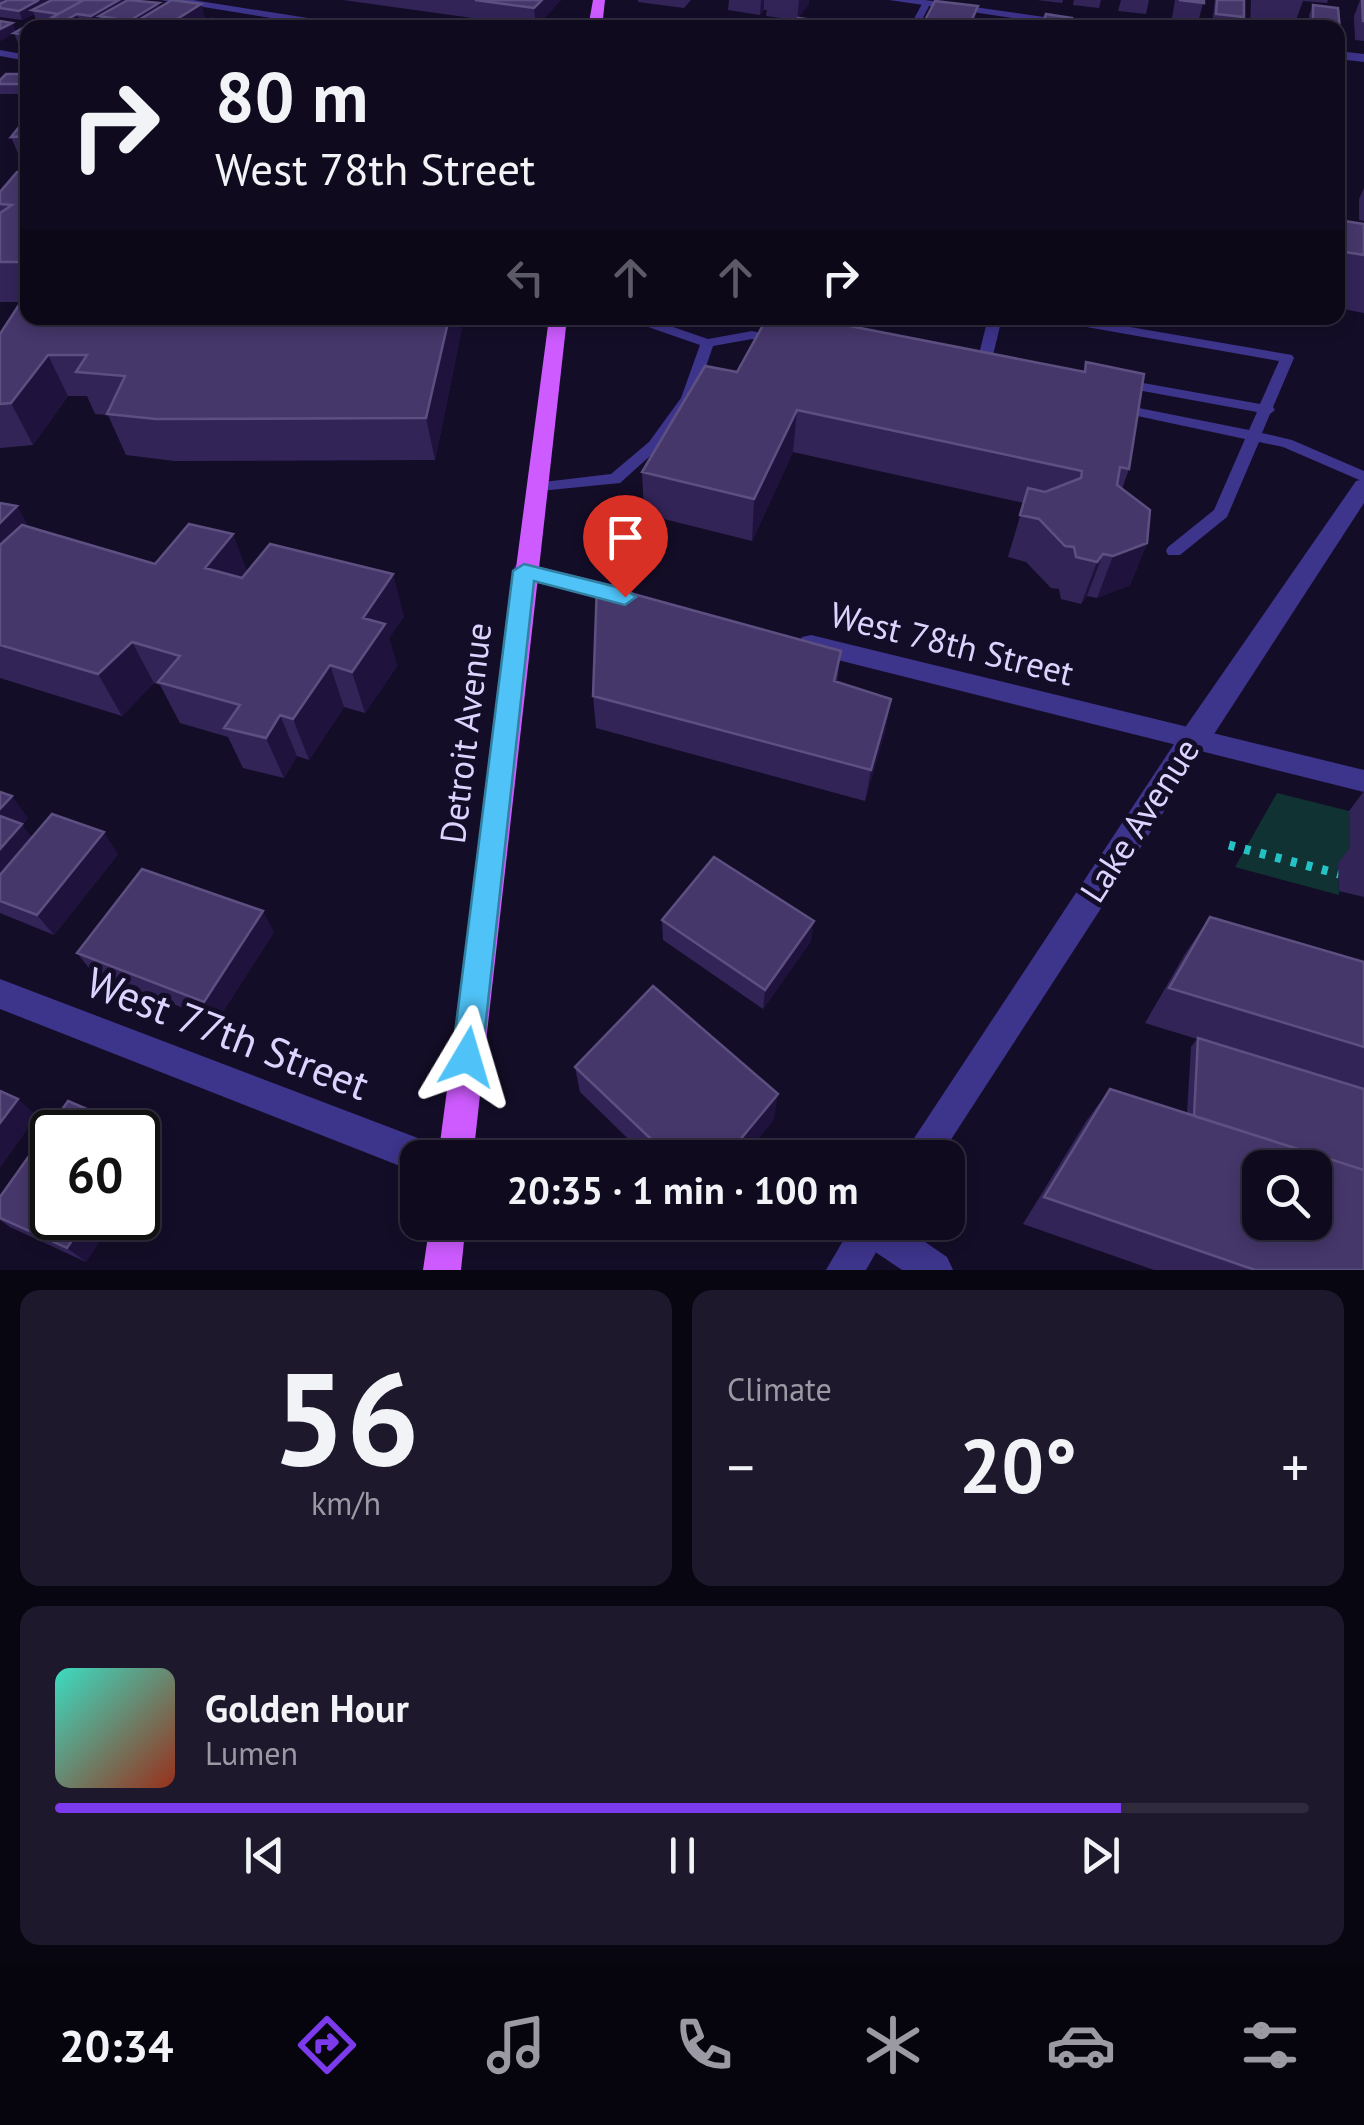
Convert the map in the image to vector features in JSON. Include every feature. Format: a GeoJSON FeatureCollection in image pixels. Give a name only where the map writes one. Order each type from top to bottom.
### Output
{"type":"FeatureCollection","features":[{"type":"Feature","properties":{"kind":"main road","name":"Detroit Avenue"},"geometry":{"type":"LineString","coordinates":[[458,1140],[524,571],[557,325]]}},
{"type":"Feature","properties":{"kind":"main road"},"geometry":{"type":"LineString","coordinates":[[442,1270],[446,1240]]}},
{"type":"Feature","properties":{"kind":"street"},"geometry":{"type":"LineString","coordinates":[[166,0],[308,20]]}},
{"type":"Feature","properties":{"kind":"street"},"geometry":{"type":"LineString","coordinates":[[895,0],[1053,20]]}},
{"type":"Feature","properties":{"kind":"street","name":"Lake Avenue"},"geometry":{"type":"LineString","coordinates":[[930,1140],[1364,486]]}},
{"type":"Feature","properties":{"kind":"street"},"geometry":{"type":"LineString","coordinates":[[524,571],[645,602]]}},
{"type":"Feature","properties":{"kind":"street","name":"West 78th Street"},"geometry":{"type":"LineString","coordinates":[[779,636],[1364,781]]}},
{"type":"Feature","properties":{"kind":"street","name":"West 77th Street"},"geometry":{"type":"LineString","coordinates":[[0,994],[400,1149]]}},
{"type":"Feature","properties":{"kind":"street"},"geometry":{"type":"LineString","coordinates":[[845,1270],[864,1240]]}},
{"type":"Feature","properties":{"kind":"street"},"geometry":{"type":"LineString","coordinates":[[894,1240],[934,1270]]}},
{"type":"Feature","properties":{"kind":"lane"},"geometry":{"type":"LineString","coordinates":[[917,20],[926,4]]}},
{"type":"Feature","properties":{"kind":"lane"},"geometry":{"type":"LineString","coordinates":[[657,325],[707,342],[752,335],[789,342]]}},
{"type":"Feature","properties":{"kind":"lane"},"geometry":{"type":"LineString","coordinates":[[993,325],[985,358],[1023,365]]}},
{"type":"Feature","properties":{"kind":"lane"},"geometry":{"type":"LineString","coordinates":[[1098,325],[1287,358],[1221,513],[1174,550]]}},
{"type":"Feature","properties":{"kind":"lane"},"geometry":{"type":"LineString","coordinates":[[535,488],[615,479],[654,444],[688,399],[707,342]]}},
{"type":"Feature","properties":{"kind":"lane"},"geometry":{"type":"LineString","coordinates":[[1098,379],[1268,410]]}},
{"type":"Feature","properties":{"kind":"lane"},"geometry":{"type":"LineString","coordinates":[[1098,403],[1287,442],[1364,477]]}},
{"type":"Feature","properties":{"kind":"path"},"geometry":{"type":"LineString","coordinates":[[1229,845],[1339,874]]}},
{"type":"Feature","properties":{"kind":"green space"},"geometry":{"type":"Polygon","coordinates":[[[1277,793],[1349,811],[1351,866],[1338,864],[1339,895],[1235,867],[1277,793]]]}},
{"type":"Feature","properties":{"kind":"building"},"geometry":{"type":"Polygon","coordinates":[[[8,0],[39,0],[19,11],[0,8],[8,0]]]}},
{"type":"Feature","properties":{"kind":"building"},"geometry":{"type":"Polygon","coordinates":[[[52,0],[84,0],[58,14],[32,10],[52,0]]]}},
{"type":"Feature","properties":{"kind":"building"},"geometry":{"type":"Polygon","coordinates":[[[84,0],[119,0],[91,16],[51,18],[84,0]]]}},
{"type":"Feature","properties":{"kind":"building"},"geometry":{"type":"Polygon","coordinates":[[[128,0],[159,3],[131,20],[99,16],[128,0]]]}},
{"type":"Feature","properties":{"kind":"building"},"geometry":{"type":"Polygon","coordinates":[[[172,0],[201,4],[176,20],[139,20],[172,0]]]}},
{"type":"Feature","properties":{"kind":"building"},"geometry":{"type":"Polygon","coordinates":[[[475,0],[542,0],[534,8],[475,0]]]}},
{"type":"Feature","properties":{"kind":"building"},"geometry":{"type":"Polygon","coordinates":[[[1217,0],[1244,0],[1244,17],[1216,14],[1217,0]]]}},
{"type":"Feature","properties":{"kind":"building"},"geometry":{"type":"Polygon","coordinates":[[[935,1],[978,6],[972,20],[925,20],[935,1]]]}},
{"type":"Feature","properties":{"kind":"building"},"geometry":{"type":"Polygon","coordinates":[[[1313,5],[1338,8],[1339,20],[1313,20],[1313,5]]]}},
{"type":"Feature","properties":{"kind":"building"},"geometry":{"type":"Polygon","coordinates":[[[1046,14],[1072,18],[1071,20],[1044,20],[1046,14]]]}},
{"type":"Feature","properties":{"kind":"building"},"geometry":{"type":"Polygon","coordinates":[[[6,74],[20,74],[20,84],[0,84],[6,74]]]}},
{"type":"Feature","properties":{"kind":"building"},"geometry":{"type":"Polygon","coordinates":[[[20,172],[20,262],[0,262],[0,213],[12,205],[0,204],[0,192],[20,172]]]}},
{"type":"Feature","properties":{"kind":"building"},"geometry":{"type":"Polygon","coordinates":[[[1345,221],[1364,224],[1364,255],[1345,252],[1345,221]]]}},
{"type":"Feature","properties":{"kind":"building"},"geometry":{"type":"Polygon","coordinates":[[[20,303],[20,325],[447,325],[426,418],[156,419],[107,414],[125,376],[76,372],[87,355],[48,355],[11,403],[0,404],[0,334],[20,303]]]}},
{"type":"Feature","properties":{"kind":"building"},"geometry":{"type":"Polygon","coordinates":[[[763,325],[845,325],[1085,372],[1086,362],[1144,374],[1129,469],[1120,467],[1117,485],[1150,510],[1147,543],[1113,556],[1103,554],[1097,562],[1076,557],[1074,547],[1065,546],[1039,519],[1020,515],[1028,488],[1045,492],[1081,478],[1082,471],[797,410],[754,499],[642,472],[705,366],[737,372],[763,325]]]}},
{"type":"Feature","properties":{"kind":"building"},"geometry":{"type":"Polygon","coordinates":[[[0,503],[17,506],[0,523],[0,503]]]}},
{"type":"Feature","properties":{"kind":"building"},"geometry":{"type":"Polygon","coordinates":[[[189,524],[233,534],[205,568],[242,578],[270,544],[393,574],[363,618],[385,624],[352,672],[330,665],[293,719],[280,715],[266,738],[224,728],[240,705],[158,682],[180,656],[132,642],[98,674],[0,645],[0,545],[22,525],[155,564],[189,524]]]}},
{"type":"Feature","properties":{"kind":"building"},"geometry":{"type":"Polygon","coordinates":[[[597,584],[841,651],[834,681],[891,699],[871,770],[593,696],[597,584]]]}},
{"type":"Feature","properties":{"kind":"building"},"geometry":{"type":"Polygon","coordinates":[[[0,792],[12,796],[0,809],[0,792]]]}},
{"type":"Feature","properties":{"kind":"building"},"geometry":{"type":"Polygon","coordinates":[[[52,814],[104,832],[37,915],[0,901],[0,875],[52,814]]]}},
{"type":"Feature","properties":{"kind":"building"},"geometry":{"type":"Polygon","coordinates":[[[0,816],[22,824],[0,849],[0,816]]]}},
{"type":"Feature","properties":{"kind":"building"},"geometry":{"type":"Polygon","coordinates":[[[714,857],[814,921],[765,990],[662,920],[714,857]]]}},
{"type":"Feature","properties":{"kind":"building"},"geometry":{"type":"Polygon","coordinates":[[[142,869],[263,911],[204,1002],[77,953],[142,869]]]}},
{"type":"Feature","properties":{"kind":"building"},"geometry":{"type":"Polygon","coordinates":[[[1210,917],[1364,962],[1364,1047],[1169,988],[1210,917]]]}},
{"type":"Feature","properties":{"kind":"building"},"geometry":{"type":"Polygon","coordinates":[[[653,986],[778,1094],[740,1140],[652,1140],[575,1067],[653,986]]]}},
{"type":"Feature","properties":{"kind":"building"},"geometry":{"type":"Polygon","coordinates":[[[1198,1038],[1364,1089],[1364,1170],[1332,1160],[1332,1150],[1301,1150],[1194,1116],[1198,1038]]]}},
{"type":"Feature","properties":{"kind":"building"},"geometry":{"type":"Polygon","coordinates":[[[1110,1089],[1301,1150],[1242,1150],[1242,1240],[1332,1240],[1332,1160],[1364,1170],[1364,1270],[1255,1270],[1044,1197],[1110,1089]]]}},
{"type":"Feature","properties":{"kind":"building"},"geometry":{"type":"Polygon","coordinates":[[[0,1091],[18,1099],[0,1123],[0,1091]]]}},
{"type":"Feature","properties":{"kind":"building"},"geometry":{"type":"Polygon","coordinates":[[[68,1101],[89,1110],[62,1110],[68,1101]]]}},
{"type":"Feature","properties":{"kind":"building"},"geometry":{"type":"Polygon","coordinates":[[[30,1155],[30,1231],[0,1218],[0,1197],[30,1155]]]}},
{"type":"Feature","properties":{"kind":"building"},"geometry":{"type":"Polygon","coordinates":[[[49,1240],[72,1240],[67,1248],[49,1240]]]}},
{"type":"Feature","properties":{"kind":"route"},"geometry":{"type":"LineString","coordinates":[[467,1057],[524,571],[625,597]]}}]}
